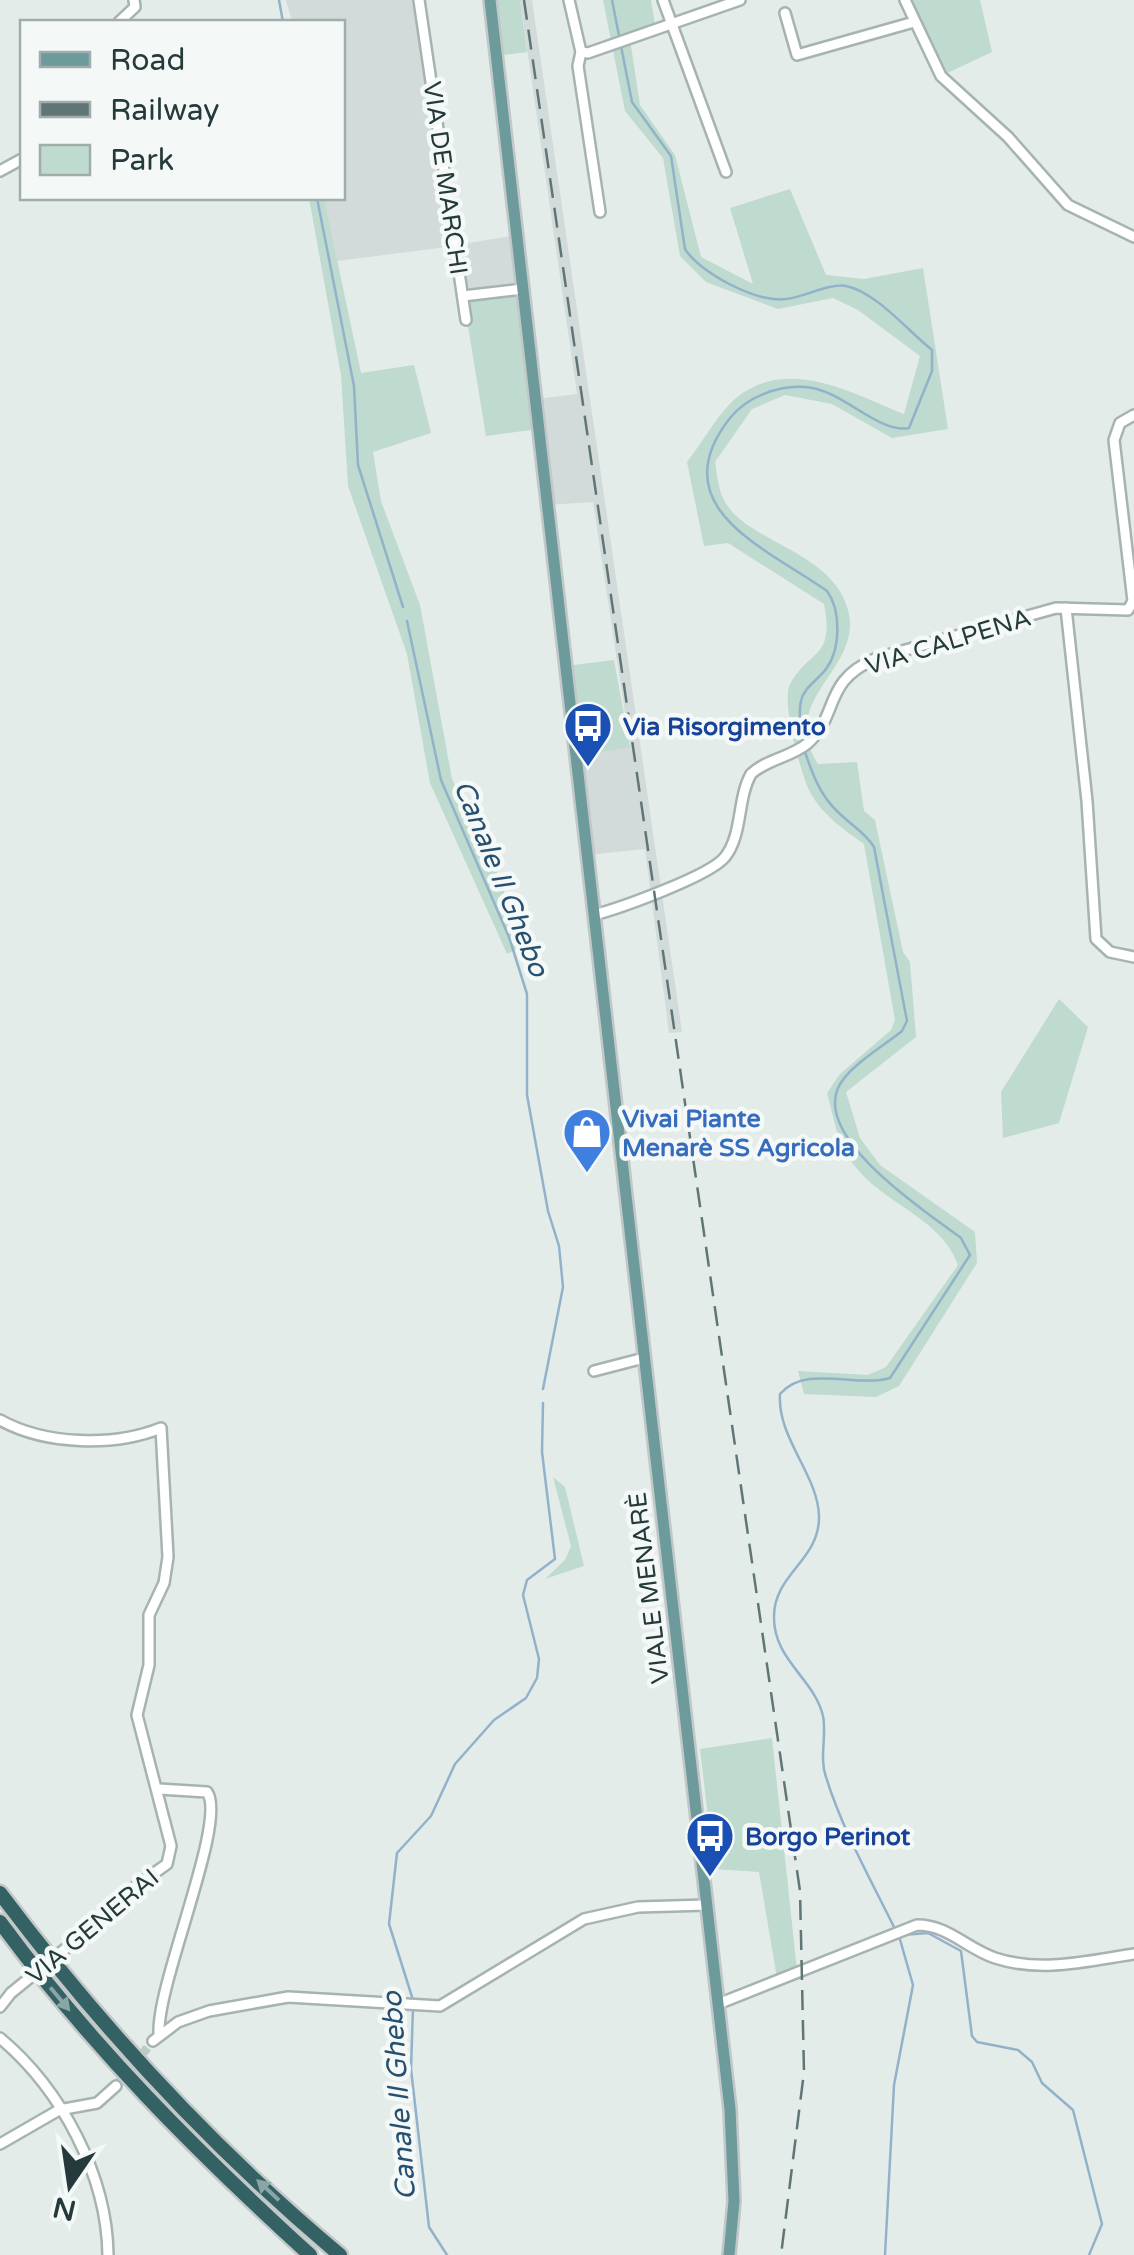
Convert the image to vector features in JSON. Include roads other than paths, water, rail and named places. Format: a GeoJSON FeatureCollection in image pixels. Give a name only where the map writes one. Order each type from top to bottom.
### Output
{"type":"FeatureCollection","features":[{"type":"Feature","properties":{"kind":"highway"},"geometry":{"type":"LineString","coordinates":[[0,1893],[144,2067],[215,2140],[340,2255]]}},
{"type":"Feature","properties":{"kind":"highway"},"geometry":{"type":"LineString","coordinates":[[0,1922],[130,2083],[204,2159],[310,2255]]}},
{"type":"Feature","properties":{"kind":"main road"},"geometry":{"type":"LineString","coordinates":[[490,0],[594,916]]}},
{"type":"Feature","properties":{"kind":"main road","name":"VIALE MENARÈ"},"geometry":{"type":"LineString","coordinates":[[594,916],[734,2161],[730,2255]]}},
{"type":"Feature","properties":{"kind":"street"},"geometry":{"type":"LineString","coordinates":[[121,20],[136,7],[134,0]]}},
{"type":"Feature","properties":{"kind":"street","name":"VIA DE MARCHI"},"geometry":{"type":"LineString","coordinates":[[420,0],[463,296],[523,290]]}},
{"type":"Feature","properties":{"kind":"street"},"geometry":{"type":"LineString","coordinates":[[569,0],[581,52],[578,66],[600,212]]}},
{"type":"Feature","properties":{"kind":"street"},"geometry":{"type":"LineString","coordinates":[[663,0],[726,172]]}},
{"type":"Feature","properties":{"kind":"street"},"geometry":{"type":"LineString","coordinates":[[581,52],[740,0]]}},
{"type":"Feature","properties":{"kind":"street"},"geometry":{"type":"LineString","coordinates":[[905,0],[941,76],[1008,136],[1058,196],[1079,212],[1134,237]]}},
{"type":"Feature","properties":{"kind":"street"},"geometry":{"type":"LineString","coordinates":[[785,14],[796,55],[914,22]]}},
{"type":"Feature","properties":{"kind":"street"},"geometry":{"type":"LineString","coordinates":[[463,296],[466,320]]}},
{"type":"Feature","properties":{"kind":"street","name":"VIA CALPENA"},"geometry":{"type":"LineString","coordinates":[[594,916],[638,902],[707,870],[725,857],[751,774],[802,747],[816,732],[834,692],[854,669],[902,650],[1066,608],[1122,612],[1132,606],[1114,440],[1120,423],[1134,415]]}},
{"type":"Feature","properties":{"kind":"street","name":"VIA CALPENA"},"geometry":{"type":"LineString","coordinates":[[1066,608],[1087,801],[1096,939],[1110,952],[1134,957]]}},
{"type":"Feature","properties":{"kind":"street"},"geometry":{"type":"LineString","coordinates":[[594,1372],[644,1358]]}},
{"type":"Feature","properties":{"kind":"street","name":"VIA GENERAI"},"geometry":{"type":"LineString","coordinates":[[0,1420],[50,1436],[102,1440],[133,1440],[161,1428],[168,1557],[150,1615],[150,1665],[137,1714],[171,1846],[166,1864],[11,1992],[0,2008]]}},
{"type":"Feature","properties":{"kind":"street"},"geometry":{"type":"LineString","coordinates":[[159,1788],[207,1792],[212,1802],[209,1835],[168,1972],[156,2037],[209,2011],[288,1997],[423,2008],[440,2006],[584,1919],[638,1907],[707,1905]]}},
{"type":"Feature","properties":{"kind":"street"},"geometry":{"type":"LineString","coordinates":[[718,2004],[776,1984],[894,1931],[936,1926],[975,1950],[1024,1966],[1134,1954]]}},
{"type":"Feature","properties":{"kind":"street"},"geometry":{"type":"LineString","coordinates":[[0,2038],[37,2072],[84,2150],[96,2188],[108,2255]]}},
{"type":"Feature","properties":{"kind":"street"},"geometry":{"type":"LineString","coordinates":[[0,2144],[59,2110],[98,2102],[116,2086]]}},
{"type":"Feature","properties":{"kind":"waterway","name":"Canale Il Ghebo"},"geometry":{"type":"LineString","coordinates":[[279,0],[283,20]]}},
{"type":"Feature","properties":{"kind":"waterway"},"geometry":{"type":"LineString","coordinates":[[612,0],[632,102],[671,156],[685,249],[692,258],[730,284],[774,299],[840,286],[857,290],[880,304],[932,350],[932,371],[909,428],[885,424],[819,390],[784,388],[745,404],[730,418],[712,449],[707,477],[714,501],[729,522],[827,591],[835,608],[837,630],[831,661],[801,701],[802,742]]}},
{"type":"Feature","properties":{"kind":"waterway","name":"Canale Il Ghebo"},"geometry":{"type":"LineString","coordinates":[[317,200],[354,386],[358,465],[403,607]]}},
{"type":"Feature","properties":{"kind":"waterway","name":"Canale Il Ghebo"},"geometry":{"type":"LineString","coordinates":[[407,621],[441,780],[509,937],[527,994],[527,1095],[548,1211],[559,1246],[563,1287],[543,1389]]}},
{"type":"Feature","properties":{"kind":"waterway"},"geometry":{"type":"LineString","coordinates":[[804,749],[827,799],[874,847],[907,1021],[902,1031],[843,1080],[835,1108],[843,1130],[858,1152],[902,1193],[961,1238],[970,1255],[890,1378],[803,1380],[780,1394],[785,1426],[812,1486],[819,1516],[812,1544],[776,1601],[775,1631],[787,1657],[818,1703],[824,1724],[824,1770],[858,1854],[895,1929]]}},
{"type":"Feature","properties":{"kind":"waterway","name":"Canale Il Ghebo"},"geometry":{"type":"LineString","coordinates":[[413,2000],[389,1924],[397,1853],[431,1816],[455,1764],[494,1720],[526,1698],[537,1678],[539,1659],[523,1595],[527,1580],[555,1559],[542,1452],[543,1403]]}},
{"type":"Feature","properties":{"kind":"waterway"},"geometry":{"type":"LineString","coordinates":[[902,1935],[928,1933],[961,1951],[972,2036],[977,2042],[1018,2050],[1032,2062],[1042,2083],[1073,2110],[1102,2224],[1089,2255]]}},
{"type":"Feature","properties":{"kind":"waterway"},"geometry":{"type":"LineString","coordinates":[[885,2255],[894,2085],[913,1985],[899,1936]]}},
{"type":"Feature","properties":{"kind":"waterway","name":"Canale Il Ghebo"},"geometry":{"type":"LineString","coordinates":[[413,2008],[411,2069],[429,2227],[447,2255]]}},
{"type":"Feature","properties":{"kind":"tunnel"},"geometry":{"type":"LineString","coordinates":[[116,2086],[153,2041]]}},
{"type":"Feature","properties":{"kind":"railway"},"geometry":{"type":"LineString","coordinates":[[524,0],[800,1891],[804,2072],[781,2255]]}},
{"type":"Feature","properties":{"kind":"place","name":"Via Risorgimento"},"geometry":{"type":"Point","coordinates":[588,768]}},
{"type":"Feature","properties":{"kind":"place","name":"Vivai Piante Menarè SS Agricola"},"geometry":{"type":"Point","coordinates":[587,1174]}},
{"type":"Feature","properties":{"kind":"place","name":"Borgo Perinot"},"geometry":{"type":"Point","coordinates":[710,1878]}}]}
